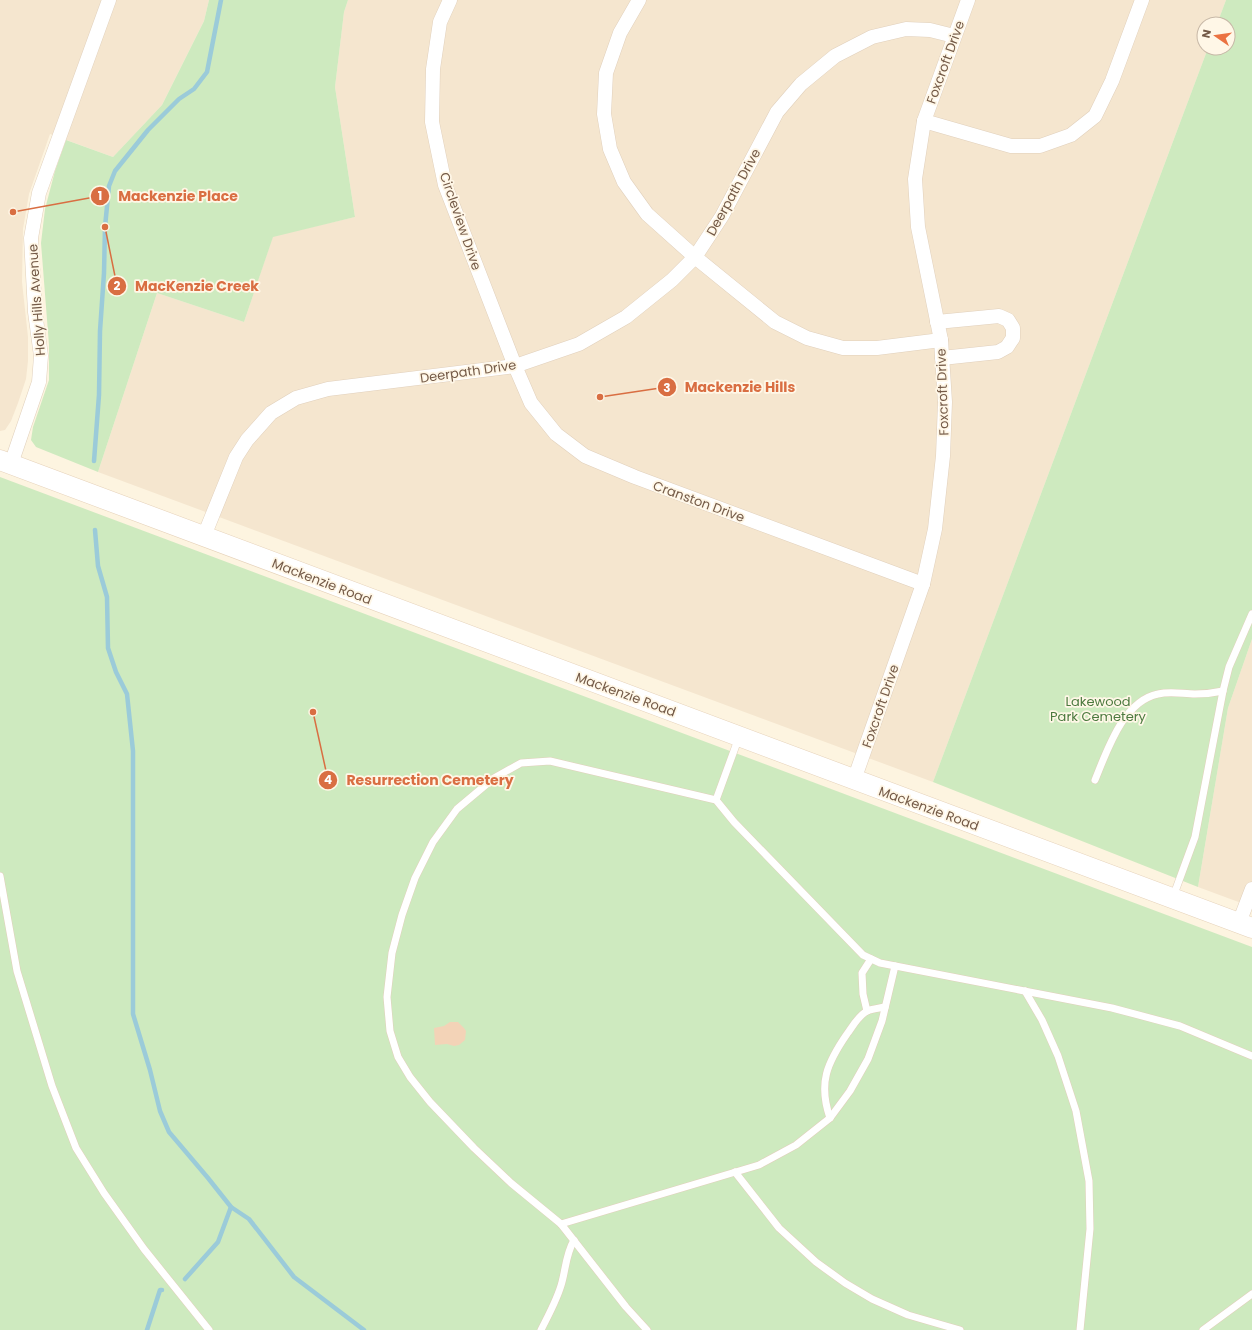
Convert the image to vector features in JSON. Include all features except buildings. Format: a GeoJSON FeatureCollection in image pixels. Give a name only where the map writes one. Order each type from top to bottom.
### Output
{"type":"FeatureCollection","features":[{"type":"Feature","properties":{"kind":"main road","name":"Mackenzie Road"},"geometry":{"type":"LineString","coordinates":[[5,462],[1245,926]]}},
{"type":"Feature","properties":{"kind":"street","name":"Holly Hills Avenue"},"geometry":{"type":"LineString","coordinates":[[5,462],[39,382],[41,356],[35,312],[31,238],[39,193],[109,0]]}},
{"type":"Feature","properties":{"kind":"street","name":"Circleview Drive"},"geometry":{"type":"LineString","coordinates":[[450,0],[440,22],[433,69],[432,122],[445,185],[515,366]]}},
{"type":"Feature","properties":{"kind":"street"},"geometry":{"type":"LineString","coordinates":[[638,0],[620,33],[606,73],[604,114],[610,149],[624,182],[647,214],[695,257],[775,322],[807,338],[843,348],[877,348],[941,340]]}},
{"type":"Feature","properties":{"kind":"street","name":"Foxcroft Drive"},"geometry":{"type":"LineString","coordinates":[[854,780],[924,584],[935,529],[943,456],[945,402],[941,340],[918,227],[915,179],[924,121],[968,0]]}},
{"type":"Feature","properties":{"kind":"street"},"geometry":{"type":"LineString","coordinates":[[924,121],[1011,146],[1040,146],[1071,136],[1096,116],[1112,81],[1142,0]]}},
{"type":"Feature","properties":{"kind":"street","name":"Deerpath Drive"},"geometry":{"type":"LineString","coordinates":[[204,536],[236,457],[247,440],[272,413],[296,398],[328,389],[515,366],[579,344],[626,317],[672,280],[695,257],[722,216],[777,112],[801,84],[834,56],[872,37],[906,29],[930,30],[954,36]]}},
{"type":"Feature","properties":{"kind":"street"},"geometry":{"type":"LineString","coordinates":[[937,322],[999,316],[1008,320],[1013,328],[1013,338],[1007,347],[998,352],[942,358]]}},
{"type":"Feature","properties":{"kind":"street","name":"Cranston Drive"},"geometry":{"type":"LineString","coordinates":[[515,366],[531,403],[556,434],[586,456],[635,477],[924,584]]}},
{"type":"Feature","properties":{"kind":"street"},"geometry":{"type":"LineString","coordinates":[[1245,926],[1252,889]]}},
{"type":"Feature","properties":{"kind":"lane"},"geometry":{"type":"LineString","coordinates":[[1173,899],[1195,837],[1229,667],[1252,614]]}},
{"type":"Feature","properties":{"kind":"lane"},"geometry":{"type":"LineString","coordinates":[[1094,780],[1115,733],[1128,714],[1143,699],[1158,694],[1175,692],[1210,694],[1223,691]]}},
{"type":"Feature","properties":{"kind":"lane"},"geometry":{"type":"LineString","coordinates":[[716,800],[739,737]]}},
{"type":"Feature","properties":{"kind":"lane"},"geometry":{"type":"LineString","coordinates":[[647,1330],[626,1307],[561,1224],[511,1182],[474,1148],[430,1102],[410,1077],[398,1057],[390,1031],[387,997],[392,952],[402,915],[415,878],[433,842],[457,809],[494,778],[521,763],[550,761],[716,800],[863,955],[880,963],[1112,1008],[1180,1026],[1252,1056]]}},
{"type":"Feature","properties":{"kind":"lane"},"geometry":{"type":"LineString","coordinates":[[0,876],[17,971],[52,1086],[76,1148],[104,1193],[144,1249],[209,1330]]}},
{"type":"Feature","properties":{"kind":"lane"},"geometry":{"type":"LineString","coordinates":[[868,1011],[863,994],[862,973],[871,959]]}},
{"type":"Feature","properties":{"kind":"lane"},"geometry":{"type":"LineString","coordinates":[[561,1224],[759,1165],[796,1145],[830,1118],[850,1091],[868,1059],[882,1020],[895,966]]}},
{"type":"Feature","properties":{"kind":"lane"},"geometry":{"type":"LineString","coordinates":[[1025,991],[1042,1020],[1058,1056],[1076,1111],[1089,1181],[1090,1229],[1080,1330]]}},
{"type":"Feature","properties":{"kind":"lane"},"geometry":{"type":"LineString","coordinates":[[830,1118],[824,1092],[825,1078],[830,1062],[858,1019],[868,1011],[885,1007]]}},
{"type":"Feature","properties":{"kind":"lane"},"geometry":{"type":"LineString","coordinates":[[735,1172],[779,1228],[816,1262],[845,1283],[872,1300],[908,1315],[960,1330]]}},
{"type":"Feature","properties":{"kind":"lane"},"geometry":{"type":"LineString","coordinates":[[541,1330],[558,1294],[562,1282],[568,1249],[574,1240]]}},
{"type":"Feature","properties":{"kind":"lane"},"geometry":{"type":"LineString","coordinates":[[1203,1330],[1252,1294]]}},
{"type":"Feature","properties":{"kind":"shaded area"},"geometry":{"type":"Polygon","coordinates":[[[0,0],[209,0],[204,21],[162,105],[113,157],[50,134],[29,194],[23,229],[22,282],[28,337],[26,379],[11,421],[5,430],[0,431],[0,0]]]}},
{"type":"Feature","properties":{"kind":"shaded area"},"geometry":{"type":"Polygon","coordinates":[[[348,0],[1226,0],[1220,16],[1196,16],[1196,56],[1205,56],[933,782],[98,472],[157,293],[244,322],[273,236],[355,217],[335,87],[344,12],[348,0]]]}},
{"type":"Feature","properties":{"kind":"shaded area"},"geometry":{"type":"Polygon","coordinates":[[[1252,639],[1252,907],[1198,887],[1228,708],[1252,639]]]}},
{"type":"Feature","properties":{"kind":"green space"},"geometry":{"type":"Polygon","coordinates":[[[209,0],[348,0],[344,12],[335,87],[355,217],[273,237],[244,322],[157,293],[98,472],[36,447],[31,440],[33,427],[49,380],[49,345],[41,243],[45,209],[55,171],[66,140],[113,157],[162,105],[204,21],[209,0]]]}},
{"type":"Feature","properties":{"kind":"green space","name":"Lakewood Park Cemetery"},"geometry":{"type":"Polygon","coordinates":[[[1226,0],[1252,0],[1252,639],[1228,708],[1198,887],[933,782],[1205,56],[1236,56],[1236,16],[1220,16],[1226,0]]]}},
{"type":"Feature","properties":{"kind":"green space"},"geometry":{"type":"Polygon","coordinates":[[[0,477],[1252,947],[1252,1330],[0,1330],[0,477]]]}},
{"type":"Feature","properties":{"kind":"waterway"},"geometry":{"type":"LineString","coordinates":[[94,461],[99,395],[100,331],[104,273],[105,227],[109,186],[115,171],[148,130],[179,99],[194,89],[207,72],[221,0]]}},
{"type":"Feature","properties":{"kind":"waterway"},"geometry":{"type":"LineString","coordinates":[[95,530],[98,566],[107,597],[108,648],[116,672],[127,694],[133,751],[133,1014],[150,1070],[160,1111],[169,1132],[231,1207],[249,1219],[294,1277],[364,1330]]}},
{"type":"Feature","properties":{"kind":"waterway"},"geometry":{"type":"LineString","coordinates":[[185,1279],[218,1242],[231,1207]]}},
{"type":"Feature","properties":{"kind":"waterway"},"geometry":{"type":"LineString","coordinates":[[147,1330],[160,1290],[162,1290]]}},
{"type":"Feature","properties":{"kind":"place","name":"Mackenzie Place"},"geometry":{"type":"Point","coordinates":[13,212]}},
{"type":"Feature","properties":{"kind":"place","name":"MacKenzie Creek"},"geometry":{"type":"Point","coordinates":[105,227]}},
{"type":"Feature","properties":{"kind":"place","name":"Mackenzie Hills"},"geometry":{"type":"Point","coordinates":[600,397]}},
{"type":"Feature","properties":{"kind":"place","name":"Resurrection Cemetery"},"geometry":{"type":"Point","coordinates":[313,712]}}]}
